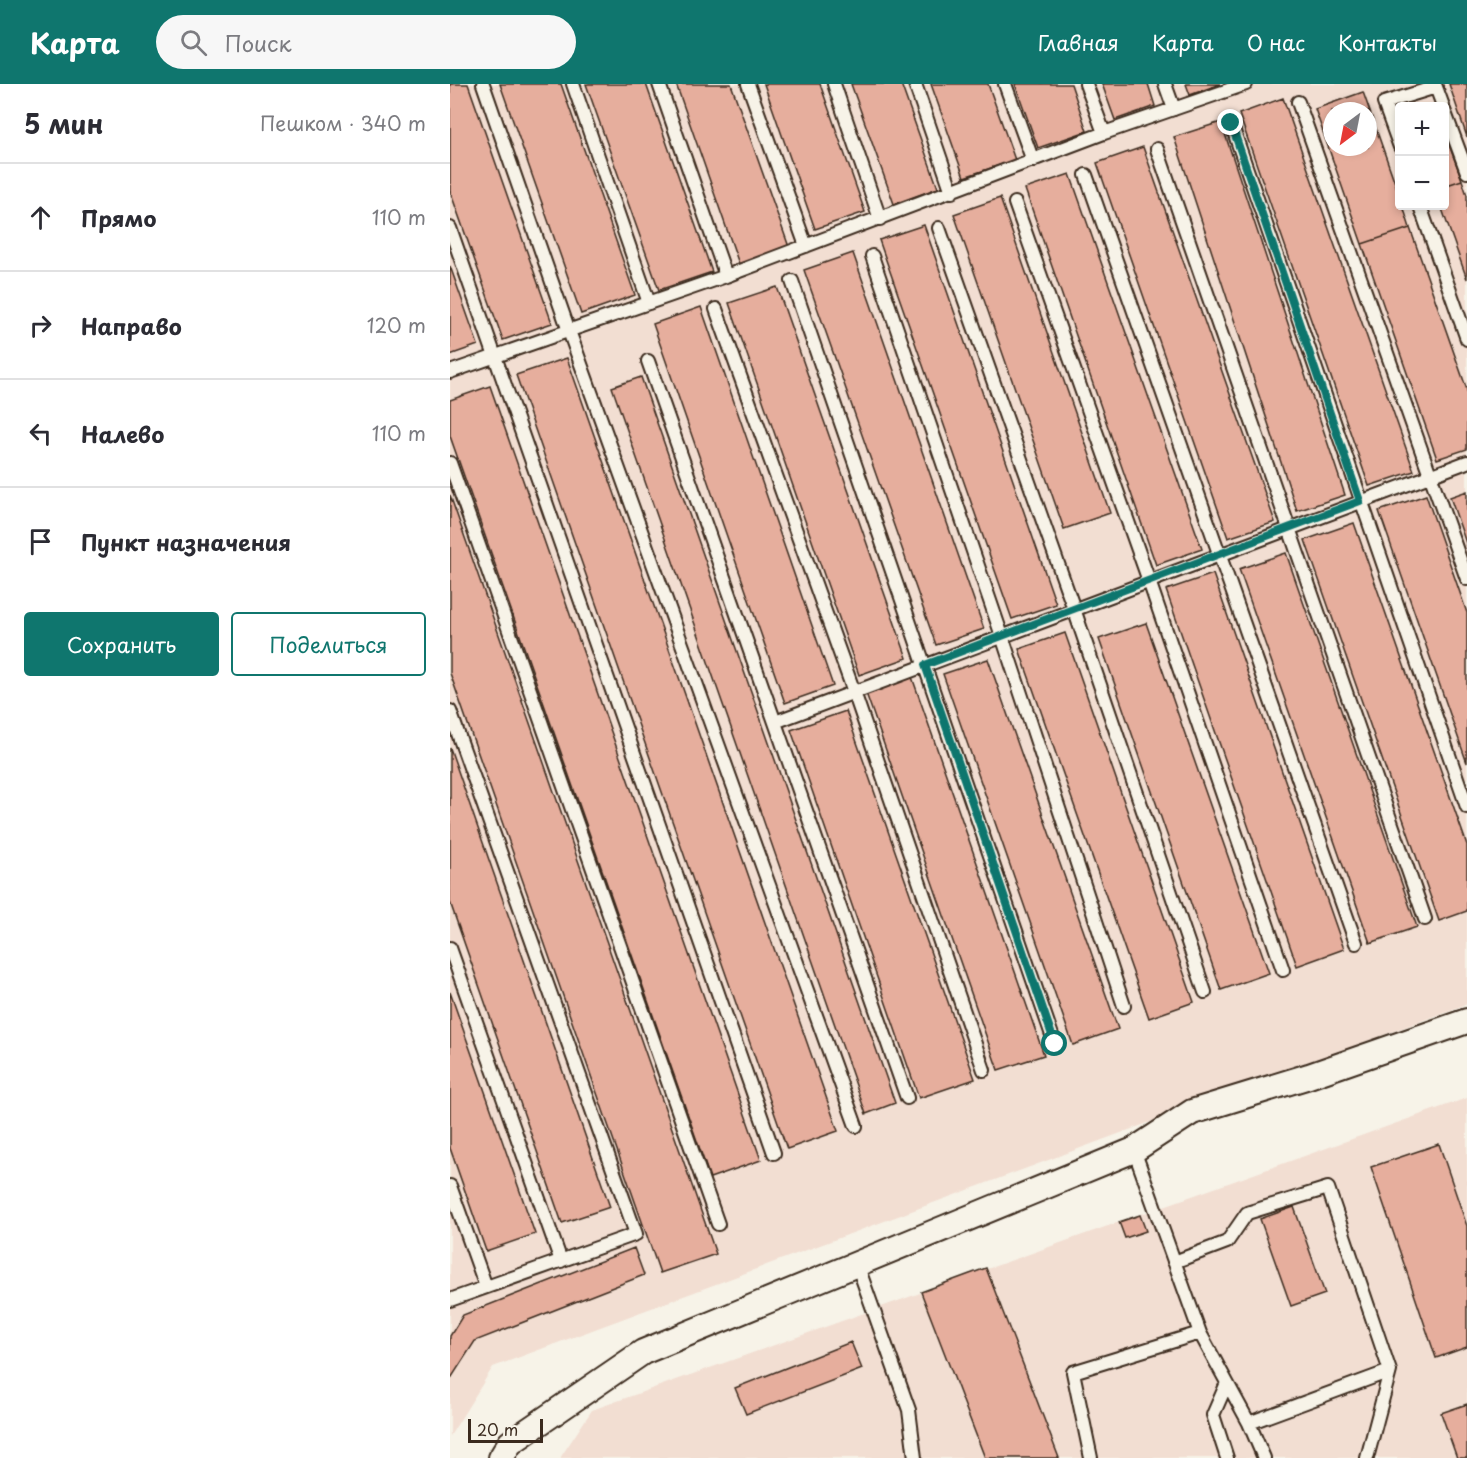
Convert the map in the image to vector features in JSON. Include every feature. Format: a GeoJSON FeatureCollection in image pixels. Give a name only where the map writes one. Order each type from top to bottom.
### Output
{"type":"FeatureCollection","features":[{"type":"Feature","properties":{"kind":"street"},"geometry":{"type":"LineString","coordinates":[[501,1458],[510,1443],[643,1352],[1134,1150],[1192,1112],[1309,1076],[1467,1021]]}},
{"type":"Feature","properties":{"kind":"lane"},"geometry":{"type":"LineString","coordinates":[[483,84],[569,331],[856,1126]]}},
{"type":"Feature","properties":{"kind":"lane"},"geometry":{"type":"LineString","coordinates":[[573,84],[649,303]]}},
{"type":"Feature","properties":{"kind":"lane"},"geometry":{"type":"LineString","coordinates":[[659,84],[726,276]]}},
{"type":"Feature","properties":{"kind":"lane"},"geometry":{"type":"LineString","coordinates":[[748,84],[806,246]]}},
{"type":"Feature","properties":{"kind":"lane"},"geometry":{"type":"LineString","coordinates":[[834,84],[880,219]]}},
{"type":"Feature","properties":{"kind":"lane"},"geometry":{"type":"LineString","coordinates":[[915,84],[952,192]]}},
{"type":"Feature","properties":{"kind":"lane"},"geometry":{"type":"LineString","coordinates":[[1005,84],[1033,161]]}},
{"type":"Feature","properties":{"kind":"lane"},"geometry":{"type":"LineString","coordinates":[[1086,84],[1104,133]]}},
{"type":"Feature","properties":{"kind":"lane"},"geometry":{"type":"LineString","coordinates":[[1166,84],[1174,109]]}},
{"type":"Feature","properties":{"kind":"lane"},"geometry":{"type":"LineString","coordinates":[[450,372],[726,276],[1104,133],[1246,84]]}},
{"type":"Feature","properties":{"kind":"lane"},"geometry":{"type":"LineString","coordinates":[[1395,133],[1384,103],[1436,87],[1442,102]]}},
{"type":"Feature","properties":{"kind":"lane"},"geometry":{"type":"LineString","coordinates":[[1298,102],[1467,579]]}},
{"type":"Feature","properties":{"kind":"lane"},"geometry":{"type":"LineString","coordinates":[[1449,122],[1467,172]]}},
{"type":"Feature","properties":{"kind":"lane"},"geometry":{"type":"LineString","coordinates":[[1231,123],[1467,807]]}},
{"type":"Feature","properties":{"kind":"lane"},"geometry":{"type":"LineString","coordinates":[[1157,149],[1425,919]]}},
{"type":"Feature","properties":{"kind":"lane"},"geometry":{"type":"LineString","coordinates":[[1086,176],[1356,943]]}},
{"type":"Feature","properties":{"kind":"lane"},"geometry":{"type":"LineString","coordinates":[[1015,203],[1149,581],[1283,970]]}},
{"type":"Feature","properties":{"kind":"lane"},"geometry":{"type":"LineString","coordinates":[[1421,210],[1467,339]]}},
{"type":"Feature","properties":{"kind":"lane"},"geometry":{"type":"LineString","coordinates":[[450,228],[774,1153]]}},
{"type":"Feature","properties":{"kind":"lane"},"geometry":{"type":"LineString","coordinates":[[939,228],[1074,609],[1204,992]]}},
{"type":"Feature","properties":{"kind":"lane"},"geometry":{"type":"LineString","coordinates":[[872,256],[1002,636],[1124,1006]]}},
{"type":"Feature","properties":{"kind":"lane"},"geometry":{"type":"LineString","coordinates":[[792,280],[1055,1044]]}},
{"type":"Feature","properties":{"kind":"lane"},"geometry":{"type":"LineString","coordinates":[[716,309],[854,692],[984,1070]]}},
{"type":"Feature","properties":{"kind":"lane"},"geometry":{"type":"LineString","coordinates":[[648,361],[907,1098]]}},
{"type":"Feature","properties":{"kind":"lane"},"geometry":{"type":"LineString","coordinates":[[775,722],[1467,462]]}},
{"type":"Feature","properties":{"kind":"lane"},"geometry":{"type":"LineString","coordinates":[[450,463],[718,1224]]}},
{"type":"Feature","properties":{"kind":"lane"},"geometry":{"type":"LineString","coordinates":[[450,711],[636,1234],[450,1300]]}},
{"type":"Feature","properties":{"kind":"lane"},"geometry":{"type":"LineString","coordinates":[[450,948],[561,1261]]}},
{"type":"Feature","properties":{"kind":"lane"},"geometry":{"type":"LineString","coordinates":[[1134,1150],[1200,1333],[1249,1424],[1264,1458]]}},
{"type":"Feature","properties":{"kind":"lane"},"geometry":{"type":"LineString","coordinates":[[450,1186],[486,1287]]}},
{"type":"Feature","properties":{"kind":"lane"},"geometry":{"type":"LineString","coordinates":[[1174,1262],[1227,1242],[1247,1213],[1328,1188],[1390,1371],[1367,1458]]}},
{"type":"Feature","properties":{"kind":"lane"},"geometry":{"type":"LineString","coordinates":[[857,1264],[909,1410],[915,1458]]}},
{"type":"Feature","properties":{"kind":"lane"},"geometry":{"type":"LineString","coordinates":[[1091,1458],[1073,1372],[1200,1333]]}},
{"type":"Feature","properties":{"kind":"lane"},"geometry":{"type":"LineString","coordinates":[[1249,1424],[1390,1371]]}},
{"type":"Feature","properties":{"kind":"lane"},"geometry":{"type":"LineString","coordinates":[[1227,1383],[1213,1414],[1227,1458]]}},
{"type":"Feature","properties":{"kind":"shaded area"},"geometry":{"type":"Polygon","coordinates":[[[450,84],[1467,84],[1467,1004],[493,1367],[450,1436],[450,84]]]}},
{"type":"Feature","properties":{"kind":"shaded area"},"geometry":{"type":"Polygon","coordinates":[[[1467,1098],[1467,1458],[560,1458],[592,1410],[1467,1098]]]}},
{"type":"Feature","properties":{"kind":"building"},"geometry":{"type":"Polygon","coordinates":[[[450,84],[468,84],[552,323],[503,340],[450,191],[450,84]]]}},
{"type":"Feature","properties":{"kind":"building"},"geometry":{"type":"Polygon","coordinates":[[[500,84],[561,84],[635,295],[581,314],[500,84]]]}},
{"type":"Feature","properties":{"kind":"building"},"geometry":{"type":"Polygon","coordinates":[[[586,84],[646,84],[712,272],[659,290],[586,84]]]}},
{"type":"Feature","properties":{"kind":"building"},"geometry":{"type":"Polygon","coordinates":[[[676,84],[731,84],[789,247],[739,264],[676,84]]]}},
{"type":"Feature","properties":{"kind":"building"},"geometry":{"type":"Polygon","coordinates":[[[764,84],[820,84],[865,212],[815,229],[764,84]]]}},
{"type":"Feature","properties":{"kind":"building"},"geometry":{"type":"Polygon","coordinates":[[[851,84],[901,84],[938,188],[894,204],[851,84]]]}},
{"type":"Feature","properties":{"kind":"building"},"geometry":{"type":"Polygon","coordinates":[[[931,84],[988,84],[1015,160],[964,177],[931,84]]]}},
{"type":"Feature","properties":{"kind":"building"},"geometry":{"type":"Polygon","coordinates":[[[1015,84],[1071,84],[1087,131],[1038,148],[1015,84]]]}},
{"type":"Feature","properties":{"kind":"building"},"geometry":{"type":"Polygon","coordinates":[[[1102,84],[1148,84],[1155,106],[1115,120],[1102,84]]]}},
{"type":"Feature","properties":{"kind":"building"},"geometry":{"type":"Polygon","coordinates":[[[1186,84],[1220,84],[1190,95],[1186,84]]]}},
{"type":"Feature","properties":{"kind":"building"},"geometry":{"type":"Polygon","coordinates":[[[1449,84],[1467,84],[1467,137],[1449,84]]]}},
{"type":"Feature","properties":{"kind":"building"},"geometry":{"type":"Polygon","coordinates":[[[1363,92],[1367,102],[1335,102],[1363,92]]]}},
{"type":"Feature","properties":{"kind":"building"},"geometry":{"type":"Polygon","coordinates":[[[1283,98],[1414,471],[1369,486],[1239,114],[1283,98]]]}},
{"type":"Feature","properties":{"kind":"building"},"geometry":{"type":"Polygon","coordinates":[[[1323,106],[1323,132],[1315,109],[1323,106]]]}},
{"type":"Feature","properties":{"kind":"building"},"geometry":{"type":"Polygon","coordinates":[[[1221,122],[1345,495],[1297,511],[1174,137],[1221,122]]]}},
{"type":"Feature","properties":{"kind":"building"},"geometry":{"type":"Polygon","coordinates":[[[1377,132],[1395,183],[1395,210],[1404,210],[1410,228],[1362,244],[1331,156],[1377,156],[1377,132]]]}},
{"type":"Feature","properties":{"kind":"building"},"geometry":{"type":"Polygon","coordinates":[[[1449,145],[1462,180],[1449,184],[1449,145]]]}},
{"type":"Feature","properties":{"kind":"building"},"geometry":{"type":"Polygon","coordinates":[[[1143,147],[1275,522],[1228,538],[1097,163],[1143,147]]]}},
{"type":"Feature","properties":{"kind":"building"},"geometry":{"type":"Polygon","coordinates":[[[1070,174],[1202,549],[1156,565],[1025,189],[1070,174]]]}},
{"type":"Feature","properties":{"kind":"building"},"geometry":{"type":"Polygon","coordinates":[[[1462,180],[1467,195],[1467,279],[1442,210],[1449,210],[1449,184],[1462,180]]]}},
{"type":"Feature","properties":{"kind":"building"},"geometry":{"type":"Polygon","coordinates":[[[1000,198],[1110,513],[1064,529],[954,214],[1000,198]]]}},
{"type":"Feature","properties":{"kind":"building"},"geometry":{"type":"Polygon","coordinates":[[[924,225],[1056,604],[1012,619],[879,240],[924,225]]]}},
{"type":"Feature","properties":{"kind":"building"},"geometry":{"type":"Polygon","coordinates":[[[1410,228],[1467,390],[1467,449],[1437,459],[1362,244],[1410,228]]]}},
{"type":"Feature","properties":{"kind":"building"},"geometry":{"type":"Polygon","coordinates":[[[853,253],[984,629],[936,645],[804,270],[853,253]]]}},
{"type":"Feature","properties":{"kind":"building"},"geometry":{"type":"Polygon","coordinates":[[[450,266],[478,345],[450,355],[450,266]]]}},
{"type":"Feature","properties":{"kind":"building"},"geometry":{"type":"Polygon","coordinates":[[[777,287],[907,658],[859,675],[729,303],[777,287]]]}},
{"type":"Feature","properties":{"kind":"building"},"geometry":{"type":"Polygon","coordinates":[[[701,307],[833,686],[785,703],[653,324],[701,307]]]}},
{"type":"Feature","properties":{"kind":"building"},"geometry":{"type":"Polygon","coordinates":[[[567,358],[838,1131],[787,1149],[516,375],[567,358]]]}},
{"type":"Feature","properties":{"kind":"building"},"geometry":{"type":"Polygon","coordinates":[[[641,377],[895,1103],[866,1114],[612,387],[641,377]]]}},
{"type":"Feature","properties":{"kind":"building"},"geometry":{"type":"Polygon","coordinates":[[[490,386],[761,1160],[710,1178],[450,436],[450,400],[490,386]]]}},
{"type":"Feature","properties":{"kind":"building"},"geometry":{"type":"Polygon","coordinates":[[[1467,491],[1467,546],[1450,497],[1467,491]]]}},
{"type":"Feature","properties":{"kind":"building"},"geometry":{"type":"Polygon","coordinates":[[[450,495],[716,1254],[660,1273],[450,673],[450,495]]]}},
{"type":"Feature","properties":{"kind":"building"},"geometry":{"type":"Polygon","coordinates":[[[1426,495],[1467,613],[1467,763],[1379,511],[1426,495]]]}},
{"type":"Feature","properties":{"kind":"building"},"geometry":{"type":"Polygon","coordinates":[[[1354,523],[1467,845],[1467,911],[1439,921],[1305,540],[1354,523]]]}},
{"type":"Feature","properties":{"kind":"building"},"geometry":{"type":"Polygon","coordinates":[[[1286,553],[1417,927],[1370,943],[1239,569],[1286,553]]]}},
{"type":"Feature","properties":{"kind":"building"},"geometry":{"type":"Polygon","coordinates":[[[1213,574],[1344,949],[1297,966],[1166,590],[1213,574]]]}},
{"type":"Feature","properties":{"kind":"building"},"geometry":{"type":"Polygon","coordinates":[[[1146,623],[1269,973],[1221,990],[1099,639],[1146,623]]]}},
{"type":"Feature","properties":{"kind":"building"},"geometry":{"type":"Polygon","coordinates":[[[1065,633],[1194,1002],[1149,1018],[1019,649],[1065,633]]]}},
{"type":"Feature","properties":{"kind":"building"},"geometry":{"type":"Polygon","coordinates":[[[988,659],[1118,1029],[1073,1045],[943,674],[988,659]]]}},
{"type":"Feature","properties":{"kind":"building"},"geometry":{"type":"Polygon","coordinates":[[[912,677],[1044,1055],[998,1070],[866,693],[912,677]]]}},
{"type":"Feature","properties":{"kind":"building"},"geometry":{"type":"Polygon","coordinates":[[[846,711],[975,1079],[919,1098],[791,730],[846,711]]]}},
{"type":"Feature","properties":{"kind":"building"},"geometry":{"type":"Polygon","coordinates":[[[450,748],[610,1207],[562,1223],[450,902],[450,748]]]}},
{"type":"Feature","properties":{"kind":"building"},"geometry":{"type":"Polygon","coordinates":[[[450,992],[535,1234],[486,1251],[450,1148],[450,992]]]}},
{"type":"Feature","properties":{"kind":"building"},"geometry":{"type":"Polygon","coordinates":[[[1439,1144],[1467,1226],[1467,1347],[1436,1358],[1371,1167],[1439,1144]]]}},
{"type":"Feature","properties":{"kind":"building"},"geometry":{"type":"Polygon","coordinates":[[[1294,1207],[1325,1294],[1291,1306],[1260,1219],[1294,1207]]]}},
{"type":"Feature","properties":{"kind":"building"},"geometry":{"type":"Polygon","coordinates":[[[1140,1215],[1146,1231],[1125,1238],[1119,1222],[1140,1215]]]}},
{"type":"Feature","properties":{"kind":"building"},"geometry":{"type":"Polygon","coordinates":[[[634,1248],[644,1275],[475,1341],[450,1380],[450,1336],[463,1315],[634,1248]]]}},
{"type":"Feature","properties":{"kind":"building"},"geometry":{"type":"Polygon","coordinates":[[[986,1268],[1059,1458],[985,1458],[921,1292],[986,1268]]]}},
{"type":"Feature","properties":{"kind":"building"},"geometry":{"type":"Polygon","coordinates":[[[851,1342],[862,1369],[746,1414],[735,1388],[851,1342]]]}},
{"type":"Feature","properties":{"kind":"building"},"geometry":{"type":"Polygon","coordinates":[[[1467,1404],[1467,1458],[1457,1458],[1441,1413],[1467,1404]]]}},
{"type":"Feature","properties":{"kind":"route"},"geometry":{"type":"LineString","coordinates":[[1055,1044],[925,665],[1360,501],[1231,123]]}}]}
